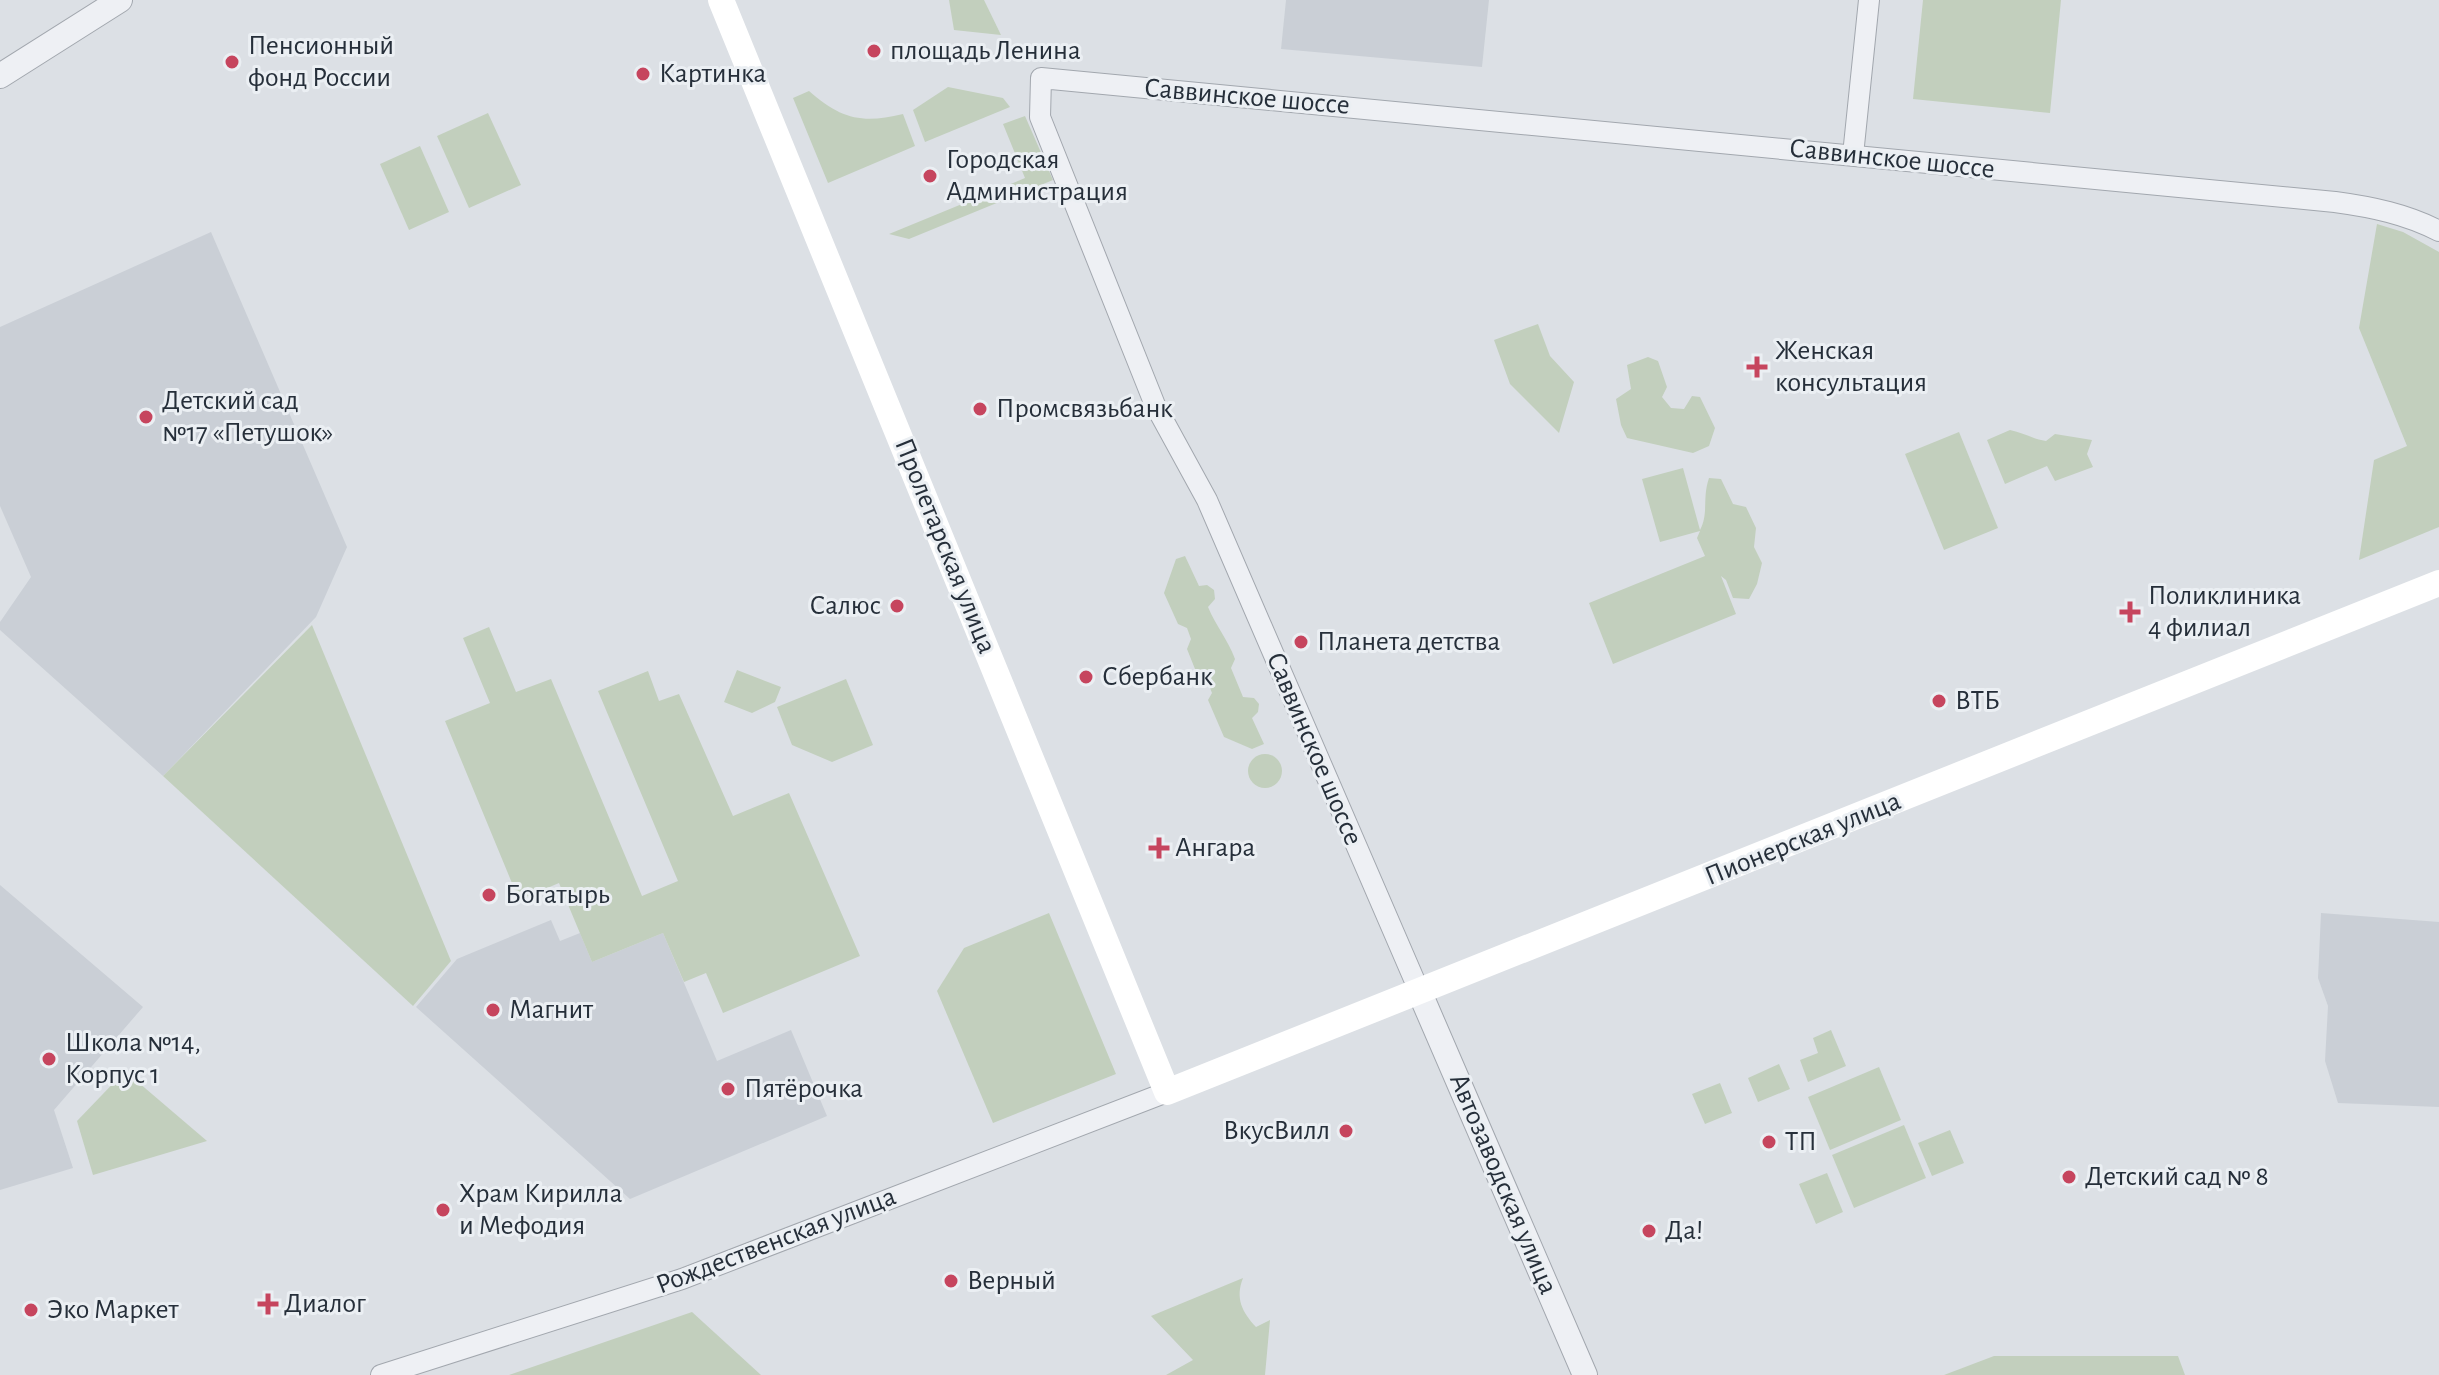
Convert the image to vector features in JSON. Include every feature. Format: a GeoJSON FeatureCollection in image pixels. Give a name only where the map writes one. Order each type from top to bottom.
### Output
{"type":"FeatureCollection","features":[{"type":"Feature","properties":{"kind":"main road","name":"Пролетарская улица"},"geometry":{"type":"LineString","coordinates":[[721,0],[1167,1092]]}},
{"type":"Feature","properties":{"kind":"main road","name":"Пионерская улица"},"geometry":{"type":"LineString","coordinates":[[1167,1092],[2439,583]]}},
{"type":"Feature","properties":{"kind":"street"},"geometry":{"type":"LineString","coordinates":[[0,76],[120,0]]}},
{"type":"Feature","properties":{"kind":"street"},"geometry":{"type":"LineString","coordinates":[[1853,155],[1869,0]]}},
{"type":"Feature","properties":{"kind":"street","name":"Саввинское шоссе"},"geometry":{"type":"LineString","coordinates":[[1420,993],[1207,500],[1155,405],[1040,117],[1041,78],[2335,202],[2374,207],[2439,231]]}},
{"type":"Feature","properties":{"kind":"street","name":"Автозаводская улица"},"geometry":{"type":"LineString","coordinates":[[1420,993],[1585,1375]]}},
{"type":"Feature","properties":{"kind":"street","name":"Рождественская улица"},"geometry":{"type":"LineString","coordinates":[[381,1375],[682,1279],[1167,1092]]}},
{"type":"Feature","properties":{"kind":"shaded area"},"geometry":{"type":"Polygon","coordinates":[[[1286,0],[1489,0],[1482,67],[1281,49],[1286,0]]]}},
{"type":"Feature","properties":{"kind":"shaded area","name":"Детский сад №17 «Петушок»"},"geometry":{"type":"Polygon","coordinates":[[[211,232],[347,547],[316,617],[163,776],[0,630],[0,622],[31,577],[0,506],[0,327],[211,232]]]}},
{"type":"Feature","properties":{"kind":"shaded area","name":"Школа №14, Корпус 1"},"geometry":{"type":"Polygon","coordinates":[[[0,885],[143,1007],[54,1110],[73,1168],[0,1190],[0,885]]]}},
{"type":"Feature","properties":{"kind":"shaded area"},"geometry":{"type":"Polygon","coordinates":[[[2321,913],[2439,922],[2439,1107],[2338,1103],[2325,1061],[2328,1006],[2318,978],[2321,913]]]}},
{"type":"Feature","properties":{"kind":"shaded area"},"geometry":{"type":"Polygon","coordinates":[[[551,920],[560,941],[580,933],[592,962],[663,933],[717,1061],[791,1030],[827,1116],[630,1199],[416,1007],[457,959],[551,920]]]}},
{"type":"Feature","properties":{"kind":"green space"},"geometry":{"type":"Polygon","coordinates":[[[949,0],[984,0],[1001,35],[954,30],[949,0]]]}},
{"type":"Feature","properties":{"kind":"green space"},"geometry":{"type":"Polygon","coordinates":[[[1923,0],[2061,0],[2050,113],[1913,99],[1923,0]]]}},
{"type":"Feature","properties":{"kind":"green space"},"geometry":{"type":"Polygon","coordinates":[[[948,87],[1003,98],[1010,107],[925,142],[913,110],[948,87]]]}},
{"type":"Feature","properties":{"kind":"green space"},"geometry":{"type":"Polygon","coordinates":[[[809,91],[831,108],[853,117],[876,119],[903,114],[915,146],[828,183],[793,98],[809,91]]]}},
{"type":"Feature","properties":{"kind":"green space"},"geometry":{"type":"Polygon","coordinates":[[[488,113],[521,185],[469,208],[437,136],[488,113]]]}},
{"type":"Feature","properties":{"kind":"green space"},"geometry":{"type":"Polygon","coordinates":[[[1025,116],[1053,180],[909,239],[889,234],[1025,178],[1003,124],[1025,116]]]}},
{"type":"Feature","properties":{"kind":"green space"},"geometry":{"type":"Polygon","coordinates":[[[420,146],[449,212],[409,230],[380,164],[420,146]]]}},
{"type":"Feature","properties":{"kind":"green space"},"geometry":{"type":"Polygon","coordinates":[[[2377,224],[2403,232],[2439,252],[2439,527],[2359,560],[2374,460],[2407,446],[2359,328],[2377,224]]]}},
{"type":"Feature","properties":{"kind":"green space"},"geometry":{"type":"Polygon","coordinates":[[[1538,324],[1550,356],[1574,382],[1559,433],[1510,384],[1494,340],[1538,324]]]}},
{"type":"Feature","properties":{"kind":"green space"},"geometry":{"type":"Polygon","coordinates":[[[1648,357],[1658,361],[1667,387],[1662,397],[1671,408],[1684,409],[1692,396],[1700,397],[1715,428],[1709,446],[1693,453],[1627,438],[1616,399],[1631,389],[1627,365],[1648,357]]]}},
{"type":"Feature","properties":{"kind":"green space"},"geometry":{"type":"Polygon","coordinates":[[[2010,430],[2046,441],[2055,434],[2092,440],[2087,454],[2093,467],[2055,481],[2047,466],[2005,484],[1987,440],[2010,430]]]}},
{"type":"Feature","properties":{"kind":"green space"},"geometry":{"type":"Polygon","coordinates":[[[1959,432],[1998,528],[1944,550],[1905,454],[1959,432]]]}},
{"type":"Feature","properties":{"kind":"green space"},"geometry":{"type":"Polygon","coordinates":[[[1683,468],[1700,530],[1709,478],[1721,479],[1733,504],[1746,507],[1756,528],[1754,547],[1762,563],[1757,584],[1749,599],[1733,598],[1726,580],[1721,576],[1736,614],[1613,664],[1589,603],[1705,556],[1697,538],[1700,531],[1660,542],[1642,479],[1683,468]]]}},
{"type":"Feature","properties":{"kind":"green space"},"geometry":{"type":"Polygon","coordinates":[[[1185,556],[1199,586],[1207,585],[1214,590],[1215,599],[1208,607],[1235,659],[1231,668],[1243,697],[1254,698],[1259,704],[1258,712],[1252,718],[1264,744],[1252,749],[1224,737],[1208,700],[1212,693],[1208,683],[1199,679],[1187,649],[1191,639],[1187,628],[1178,624],[1164,593],[1176,559],[1185,556]]]}},
{"type":"Feature","properties":{"kind":"green space"},"geometry":{"type":"Polygon","coordinates":[[[312,625],[451,961],[413,1006],[163,776],[312,625]]]}},
{"type":"Feature","properties":{"kind":"green space"},"geometry":{"type":"Polygon","coordinates":[[[489,627],[516,692],[551,679],[642,896],[678,881],[598,691],[648,671],[659,701],[679,694],[733,816],[789,793],[860,956],[723,1013],[706,973],[684,982],[663,933],[592,962],[559,883],[519,900],[445,721],[490,703],[463,638],[489,627]]]}},
{"type":"Feature","properties":{"kind":"green space"},"geometry":{"type":"Polygon","coordinates":[[[737,670],[781,687],[775,702],[752,713],[724,702],[737,670]]]}},
{"type":"Feature","properties":{"kind":"green space"},"geometry":{"type":"Polygon","coordinates":[[[846,679],[873,745],[832,762],[792,745],[777,707],[846,679]]]}},
{"type":"Feature","properties":{"kind":"green space"},"geometry":{"type":"Polygon","coordinates":[[[1265,754],[1277,759],[1282,771],[1277,783],[1265,788],[1253,783],[1248,771],[1253,759],[1265,754]]]}},
{"type":"Feature","properties":{"kind":"green space"},"geometry":{"type":"Polygon","coordinates":[[[1049,913],[1116,1074],[993,1123],[937,991],[964,948],[1049,913]]]}},
{"type":"Feature","properties":{"kind":"green space"},"geometry":{"type":"Polygon","coordinates":[[[1831,1030],[1846,1066],[1808,1082],[1800,1060],[1818,1053],[1813,1038],[1831,1030]]]}},
{"type":"Feature","properties":{"kind":"green space"},"geometry":{"type":"Polygon","coordinates":[[[1779,1064],[1790,1089],[1758,1102],[1748,1078],[1779,1064]]]}},
{"type":"Feature","properties":{"kind":"green space"},"geometry":{"type":"Polygon","coordinates":[[[1879,1067],[1901,1120],[1830,1150],[1808,1097],[1879,1067]]]}},
{"type":"Feature","properties":{"kind":"green space"},"geometry":{"type":"Polygon","coordinates":[[[125,1071],[207,1141],[93,1175],[77,1121],[125,1071]]]}},
{"type":"Feature","properties":{"kind":"green space"},"geometry":{"type":"Polygon","coordinates":[[[1720,1083],[1732,1113],[1705,1124],[1692,1094],[1720,1083]]]}},
{"type":"Feature","properties":{"kind":"green space"},"geometry":{"type":"Polygon","coordinates":[[[1904,1125],[1926,1178],[1854,1208],[1832,1155],[1904,1125]]]}},
{"type":"Feature","properties":{"kind":"green space"},"geometry":{"type":"Polygon","coordinates":[[[1950,1130],[1964,1163],[1932,1176],[1918,1143],[1950,1130]]]}},
{"type":"Feature","properties":{"kind":"green space"},"geometry":{"type":"Polygon","coordinates":[[[1827,1173],[1843,1212],[1816,1224],[1799,1184],[1827,1173]]]}},
{"type":"Feature","properties":{"kind":"green space"},"geometry":{"type":"Polygon","coordinates":[[[1243,1278],[1240,1298],[1247,1316],[1256,1327],[1270,1320],[1265,1375],[1166,1375],[1193,1360],[1151,1316],[1243,1278]]]}},
{"type":"Feature","properties":{"kind":"green space"},"geometry":{"type":"Polygon","coordinates":[[[692,1312],[761,1375],[509,1375],[692,1312]]]}},
{"type":"Feature","properties":{"kind":"green space"},"geometry":{"type":"Polygon","coordinates":[[[1994,1356],[2178,1356],[2185,1375],[1944,1375],[1994,1356]]]}},
{"type":"Feature","properties":{"kind":"place","name":"площадь Ленина"},"geometry":{"type":"Point","coordinates":[874,51]}},
{"type":"Feature","properties":{"kind":"place","name":"Пенсионный фонд России"},"geometry":{"type":"Point","coordinates":[232,62]}},
{"type":"Feature","properties":{"kind":"place","name":"Картинка"},"geometry":{"type":"Point","coordinates":[643,74]}},
{"type":"Feature","properties":{"kind":"place","name":"Городская Администрация"},"geometry":{"type":"Point","coordinates":[930,176]}},
{"type":"Feature","properties":{"kind":"place","name":"Женская консультация"},"geometry":{"type":"Point","coordinates":[1757,367]}},
{"type":"Feature","properties":{"kind":"place","name":"Промсвязьбанк"},"geometry":{"type":"Point","coordinates":[980,409]}},
{"type":"Feature","properties":{"kind":"place","name":"Детский сад №17 «Петушок»"},"geometry":{"type":"Point","coordinates":[146,417]}},
{"type":"Feature","properties":{"kind":"place","name":"Салюс"},"geometry":{"type":"Point","coordinates":[897,606]}},
{"type":"Feature","properties":{"kind":"place","name":"Поликлиника 4 филиал"},"geometry":{"type":"Point","coordinates":[2130,612]}},
{"type":"Feature","properties":{"kind":"place","name":"Планета детства"},"geometry":{"type":"Point","coordinates":[1301,642]}},
{"type":"Feature","properties":{"kind":"place","name":"Сбербанк"},"geometry":{"type":"Point","coordinates":[1086,677]}},
{"type":"Feature","properties":{"kind":"place","name":"ВТБ"},"geometry":{"type":"Point","coordinates":[1939,701]}},
{"type":"Feature","properties":{"kind":"place","name":"Ангара"},"geometry":{"type":"Point","coordinates":[1159,848]}},
{"type":"Feature","properties":{"kind":"place","name":"Богатырь"},"geometry":{"type":"Point","coordinates":[489,895]}},
{"type":"Feature","properties":{"kind":"place","name":"Магнит"},"geometry":{"type":"Point","coordinates":[493,1010]}},
{"type":"Feature","properties":{"kind":"place","name":"Школа №14, Корпус 1"},"geometry":{"type":"Point","coordinates":[49,1059]}},
{"type":"Feature","properties":{"kind":"place","name":"Пятёрочка"},"geometry":{"type":"Point","coordinates":[728,1089]}},
{"type":"Feature","properties":{"kind":"place","name":"ВкусВилл"},"geometry":{"type":"Point","coordinates":[1346,1131]}},
{"type":"Feature","properties":{"kind":"place","name":"ТП"},"geometry":{"type":"Point","coordinates":[1769,1142]}},
{"type":"Feature","properties":{"kind":"place","name":"Детский сад № 8"},"geometry":{"type":"Point","coordinates":[2069,1177]}},
{"type":"Feature","properties":{"kind":"place","name":"Храм Кирилла и Мефодия"},"geometry":{"type":"Point","coordinates":[443,1210]}},
{"type":"Feature","properties":{"kind":"place","name":"Да!"},"geometry":{"type":"Point","coordinates":[1649,1231]}},
{"type":"Feature","properties":{"kind":"place","name":"Верный"},"geometry":{"type":"Point","coordinates":[951,1281]}},
{"type":"Feature","properties":{"kind":"place","name":"Диалог"},"geometry":{"type":"Point","coordinates":[268,1304]}},
{"type":"Feature","properties":{"kind":"place","name":"Эко Маркет"},"geometry":{"type":"Point","coordinates":[31,1310]}}]}
